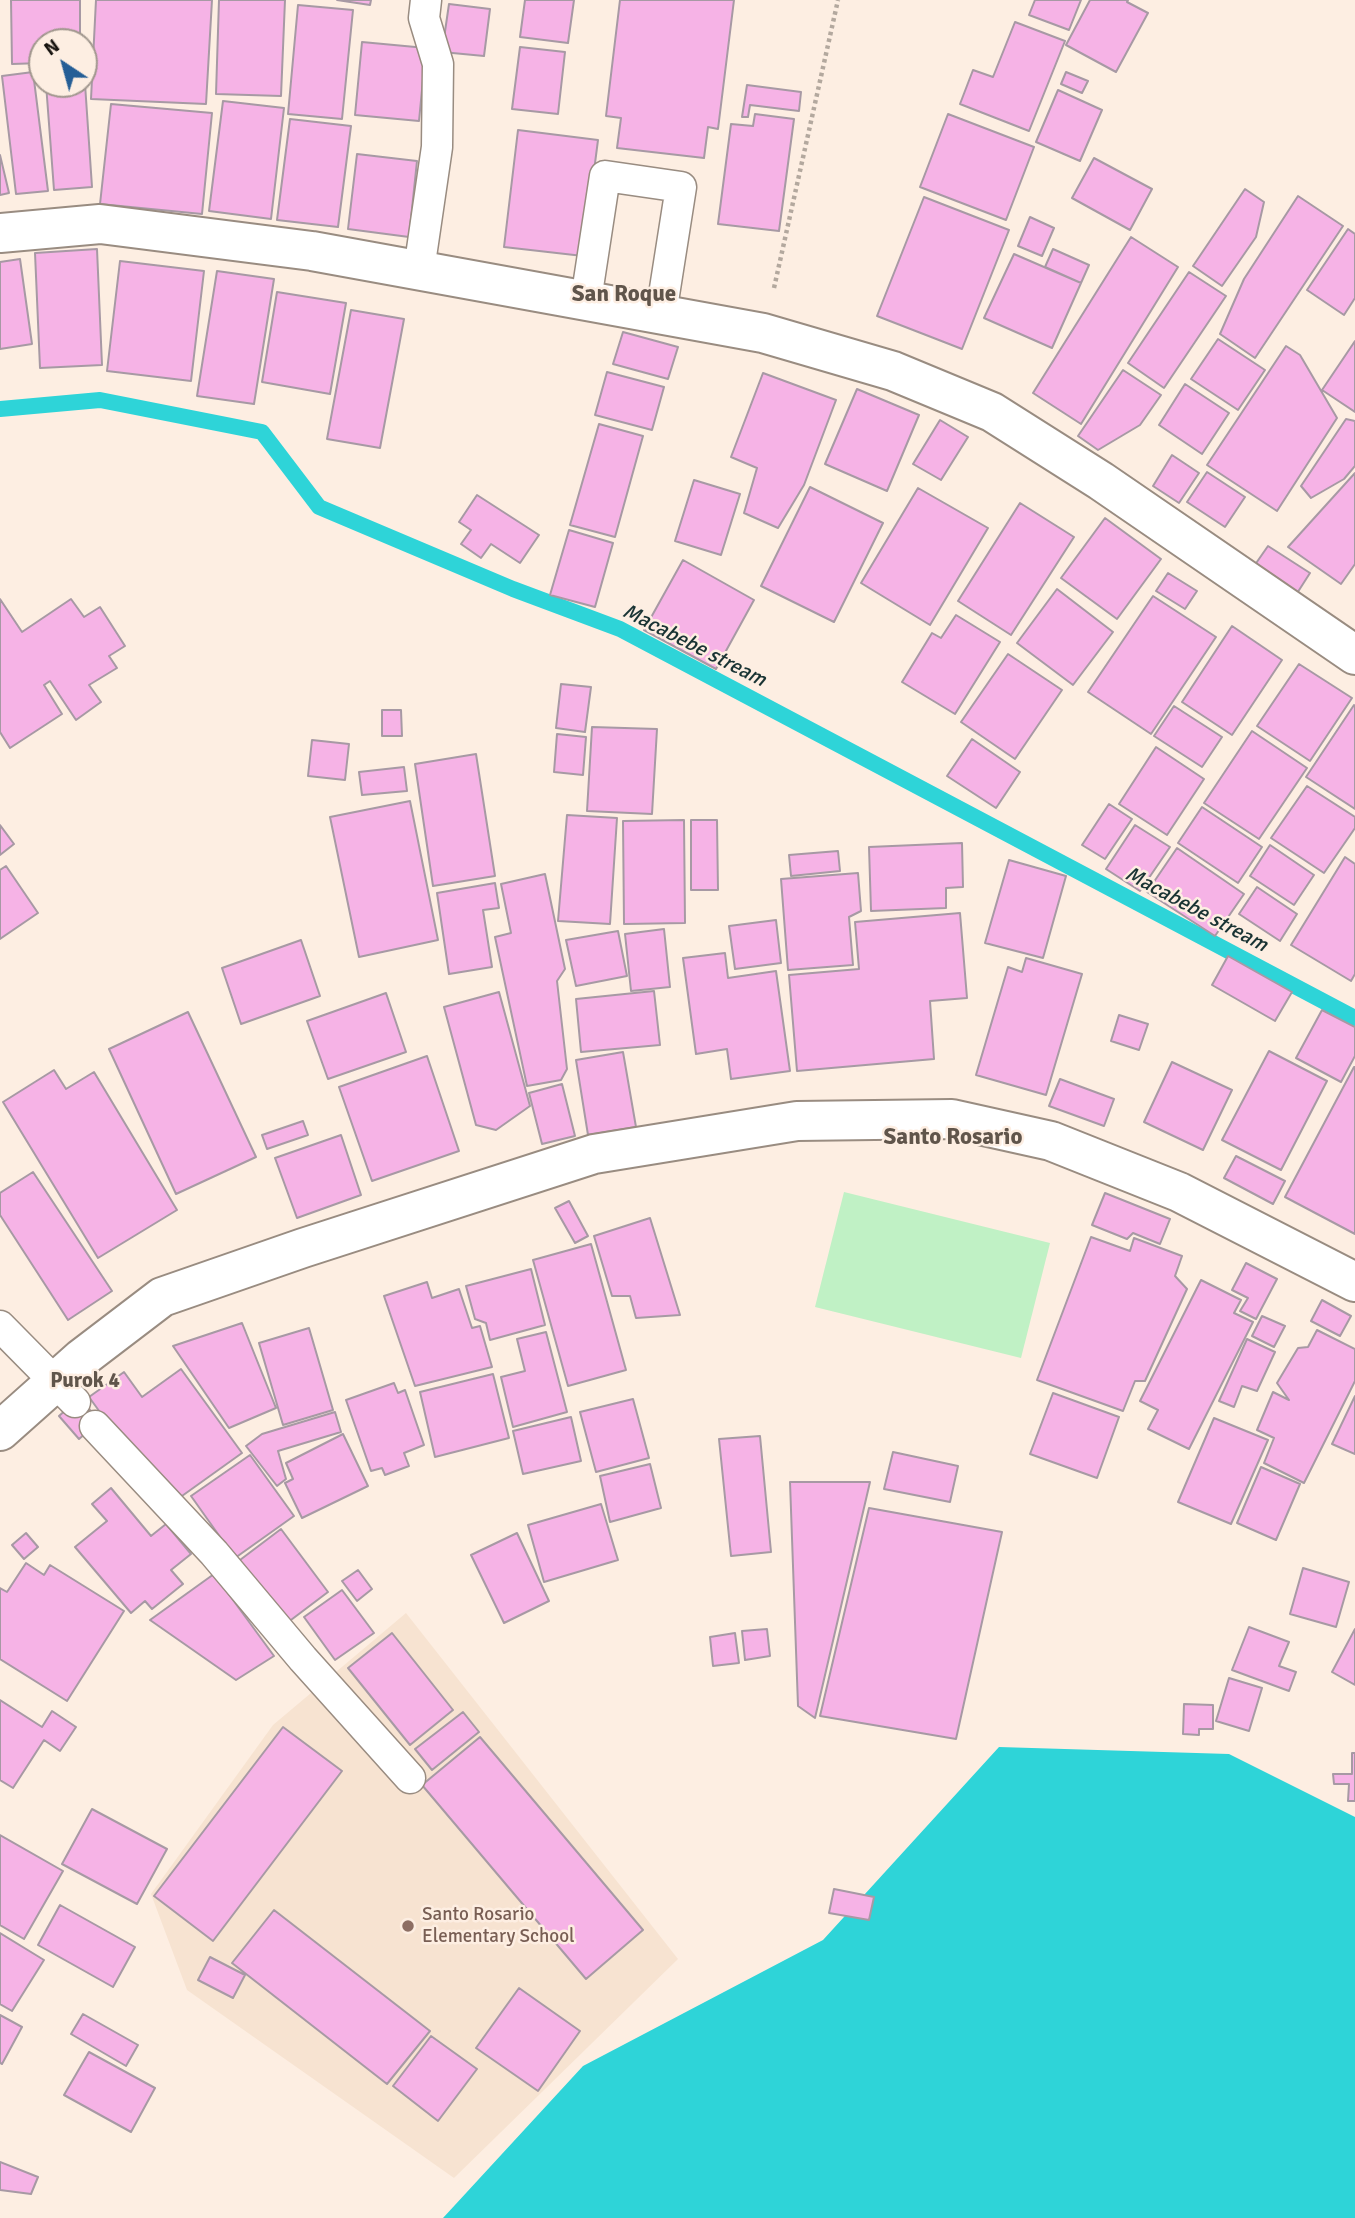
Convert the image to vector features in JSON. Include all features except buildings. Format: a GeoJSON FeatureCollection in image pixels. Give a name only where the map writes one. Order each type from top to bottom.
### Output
{"type":"FeatureCollection","features":[{"type":"Feature","properties":{"kind":"street"},"geometry":{"type":"LineString","coordinates":[[0,233],[100,224],[312,251],[763,333],[893,372],[992,411],[1101,481],[1355,655]]}},
{"type":"Feature","properties":{"kind":"street"},"geometry":{"type":"LineString","coordinates":[[0,1431],[65,1392],[82,1358],[162,1297],[303,1248],[594,1154],[797,1121],[952,1119],[1051,1141],[1178,1192],[1355,1282]]}},
{"type":"Feature","properties":{"kind":"lane"},"geometry":{"type":"LineString","coordinates":[[419,270],[437,147],[438,64],[424,18],[426,0]]}},
{"type":"Feature","properties":{"kind":"lane"},"geometry":{"type":"LineString","coordinates":[[586,300],[605,176],[681,187],[661,314]]}},
{"type":"Feature","properties":{"kind":"lane"},"geometry":{"type":"LineString","coordinates":[[0,1326],[65,1392]]}},
{"type":"Feature","properties":{"kind":"lane"},"geometry":{"type":"LineString","coordinates":[[95,1426],[214,1553],[303,1659],[410,1778]]}},
{"type":"Feature","properties":{"kind":"path"},"geometry":{"type":"LineString","coordinates":[[763,333],[838,0]]}},
{"type":"Feature","properties":{"kind":"shaded area","name":"Santo Rosario Elementary School"},"geometry":{"type":"Polygon","coordinates":[[[406,1613],[678,1959],[454,2178],[187,1990],[151,1894],[273,1725],[406,1613]]]}},
{"type":"Feature","properties":{"kind":"green space"},"geometry":{"type":"Polygon","coordinates":[[[844,1192],[1050,1243],[1021,1358],[815,1307],[844,1192]]]}},
{"type":"Feature","properties":{"kind":"water"},"geometry":{"type":"Polygon","coordinates":[[[999,1747],[1229,1754],[1355,1817],[1355,2218],[443,2218],[583,2066],[823,1940],[999,1747]]]}},
{"type":"Feature","properties":{"kind":"waterway","name":"Macabebe stream"},"geometry":{"type":"LineString","coordinates":[[0,409],[100,400],[262,432],[319,507],[513,589],[620,629],[1355,1018]]}},
{"type":"Feature","properties":{"kind":"place","name":"Santo Rosario Elementary School"},"geometry":{"type":"Point","coordinates":[408,1926]}},
{"type":"Feature","properties":{"kind":"district","name":"San Roque"},"geometry":{"type":"Point","coordinates":[624,295]}},
{"type":"Feature","properties":{"kind":"district","name":"Santo Rosario"},"geometry":{"type":"Point","coordinates":[953,1138]}},
{"type":"Feature","properties":{"kind":"district","name":"Purok 4"},"geometry":{"type":"Point","coordinates":[85,1381]}}]}
